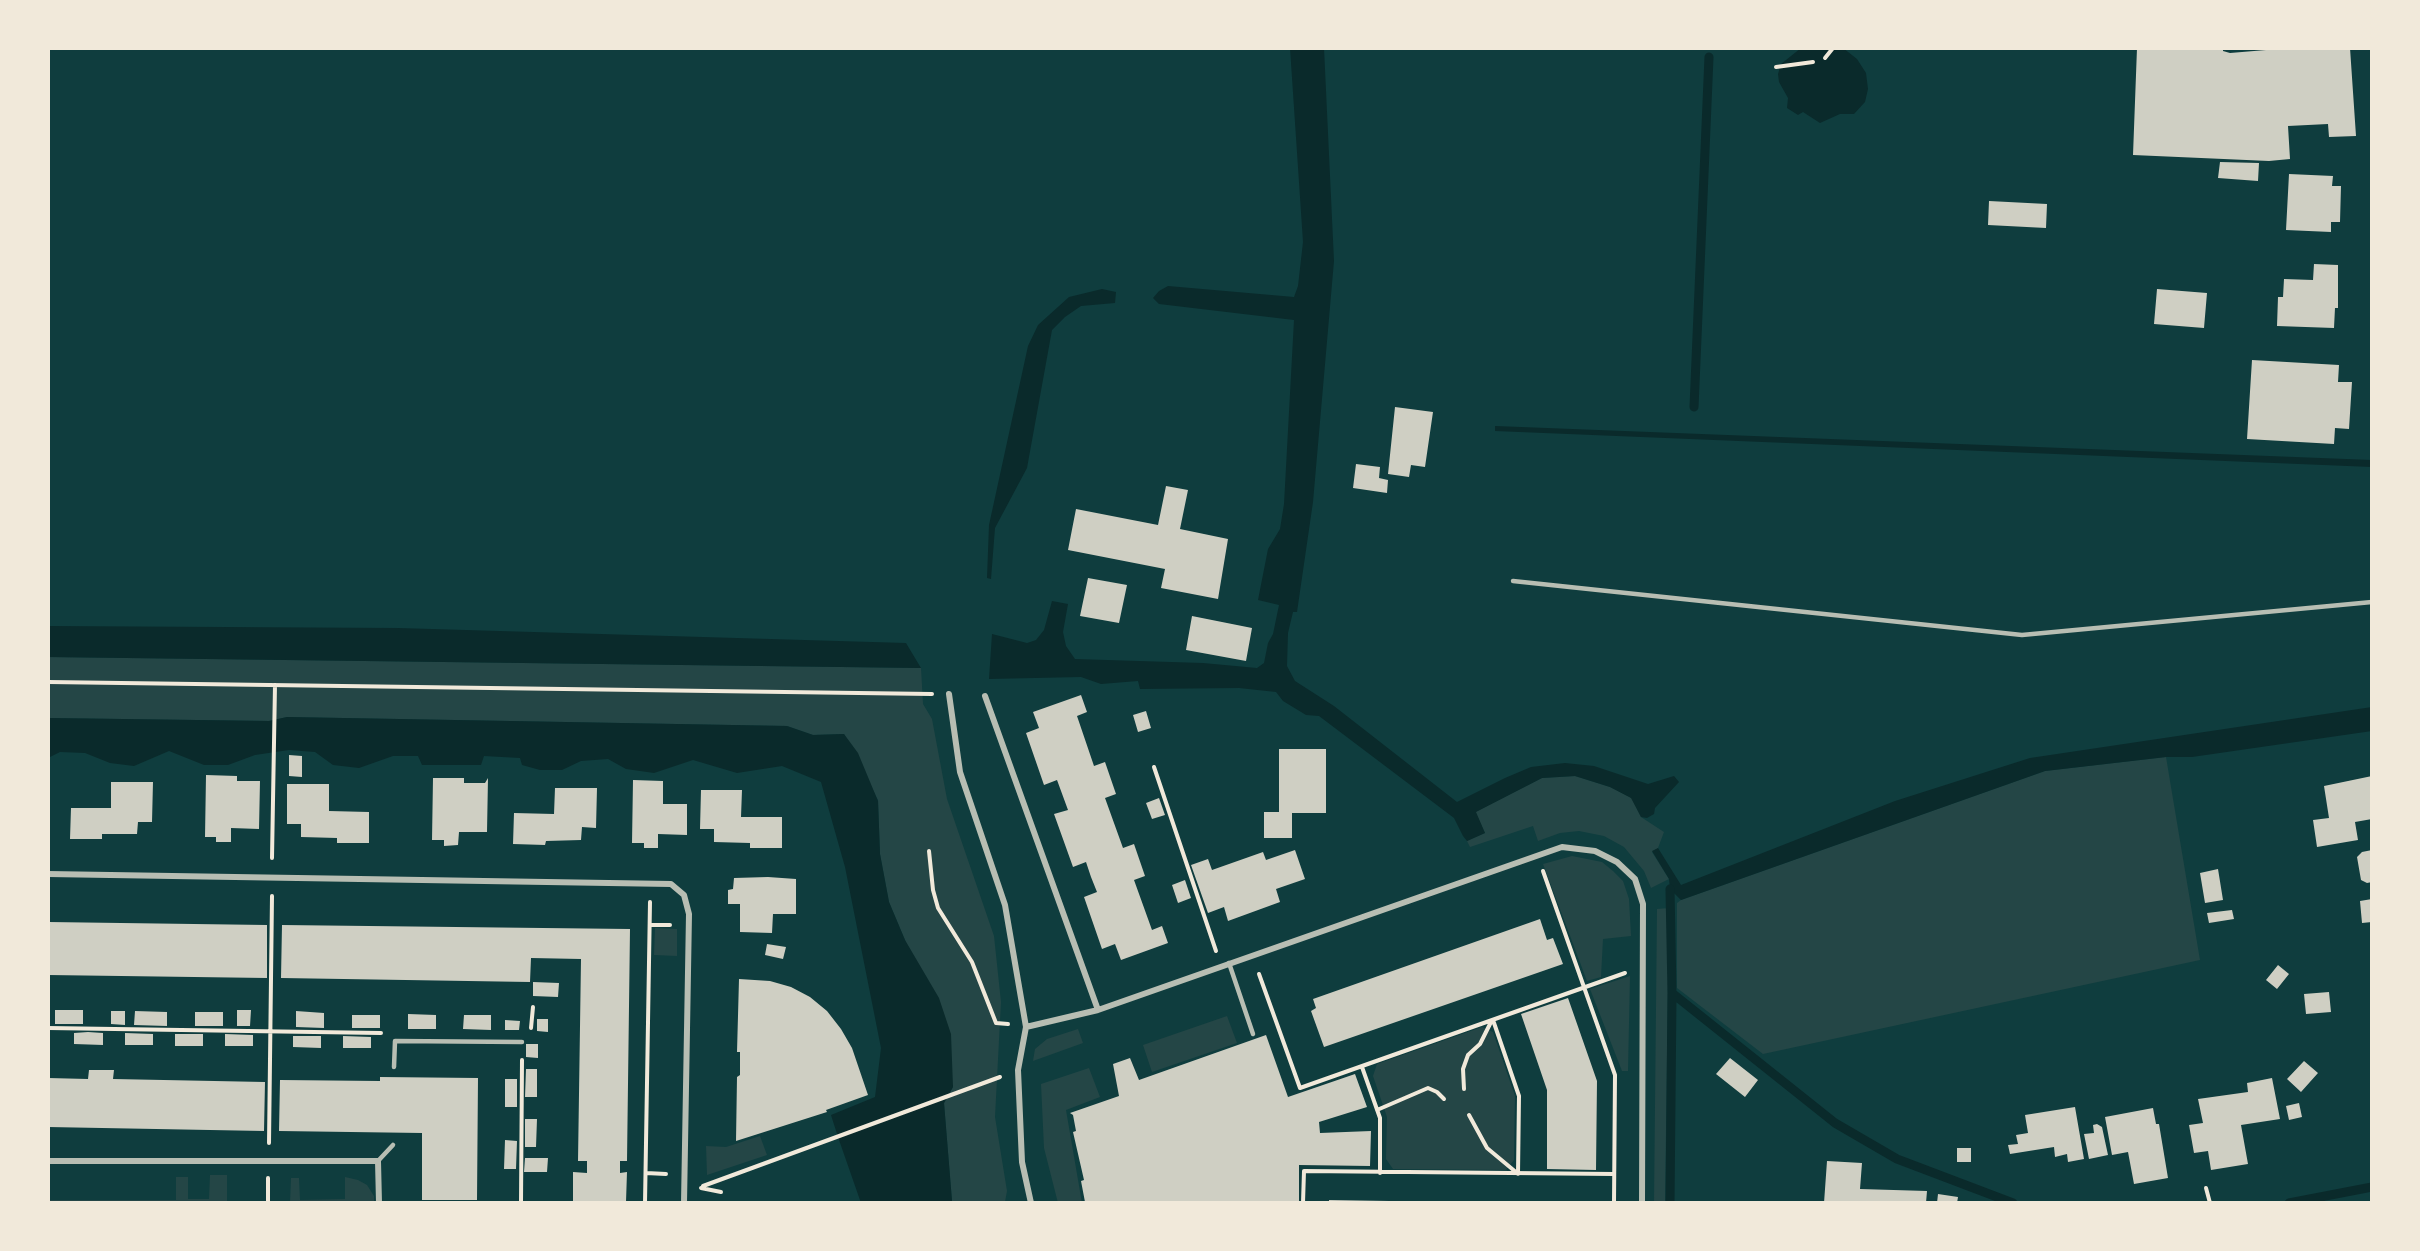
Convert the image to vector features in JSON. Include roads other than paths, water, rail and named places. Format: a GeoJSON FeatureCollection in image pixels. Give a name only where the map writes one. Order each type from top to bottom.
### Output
{"type":"FeatureCollection","features":[{"type":"Feature","properties":{"kind":"street"},"geometry":{"type":"LineString","coordinates":[[949,694],[960,772],[1005,905],[1026,1027],[1018,1070],[1022,1162],[1031,1203]]}},
{"type":"Feature","properties":{"kind":"street"},"geometry":{"type":"LineString","coordinates":[[985,696],[1098,1010]]}},
{"type":"Feature","properties":{"kind":"street"},"geometry":{"type":"LineString","coordinates":[[1026,1027],[1098,1010],[1562,848],[1595,851],[1617,862],[1635,879],[1643,904],[1642,1203]]}},
{"type":"Feature","properties":{"kind":"street"},"geometry":{"type":"LineString","coordinates":[[48,874],[671,884],[684,895],[689,914],[684,1203]]}},
{"type":"Feature","properties":{"kind":"street"},"geometry":{"type":"LineString","coordinates":[[48,1161],[378,1161],[380,1203]]}},
{"type":"Feature","properties":{"kind":"lane"},"geometry":{"type":"LineString","coordinates":[[1513,581],[2022,635],[2372,602]]}},
{"type":"Feature","properties":{"kind":"lane"},"geometry":{"type":"LineString","coordinates":[[1229,963],[1253,1034]]}},
{"type":"Feature","properties":{"kind":"lane"},"geometry":{"type":"LineString","coordinates":[[394,1067],[395,1041],[522,1042]]}},
{"type":"Feature","properties":{"kind":"lane"},"geometry":{"type":"LineString","coordinates":[[378,1161],[393,1144]]}},
{"type":"Feature","properties":{"kind":"waterway"},"geometry":{"type":"LineString","coordinates":[[1694,407],[1709,57]]}},
{"type":"Feature","properties":{"kind":"waterway"},"geometry":{"type":"LineString","coordinates":[[1670,889],[1672,993],[1670,1203]]}},
{"type":"Feature","properties":{"kind":"waterway"},"geometry":{"type":"LineString","coordinates":[[1672,993],[1835,1123],[1897,1159],[2013,1203]]}},
{"type":"Feature","properties":{"kind":"waterway"},"geometry":{"type":"LineString","coordinates":[[2289,1203],[2372,1187]]}}]}
